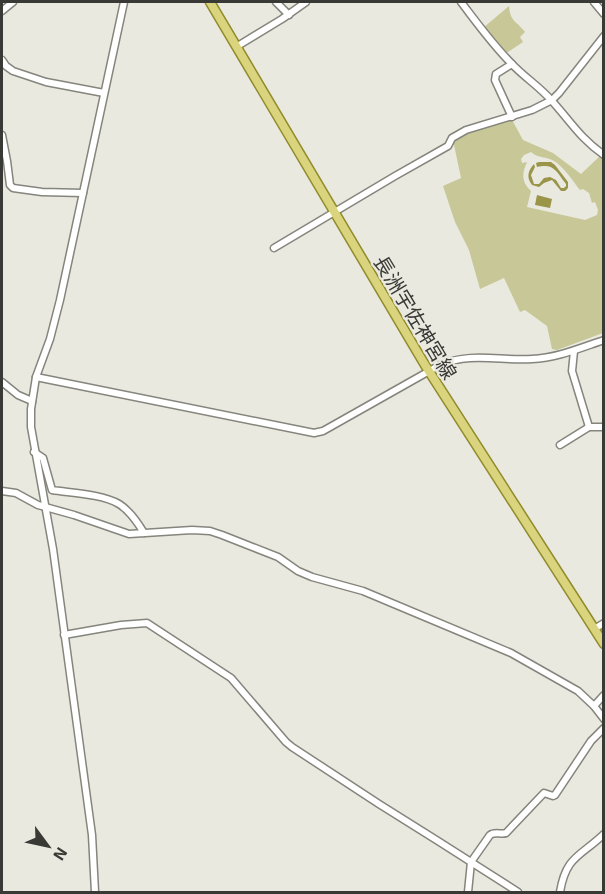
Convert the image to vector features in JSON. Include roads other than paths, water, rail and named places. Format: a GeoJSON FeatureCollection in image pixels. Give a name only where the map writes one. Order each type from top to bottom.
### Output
{"type":"FeatureCollection","features":[{"type":"Feature","properties":{"kind":"main road","name":"長洲宇佐神宮線"},"geometry":{"type":"LineString","coordinates":[[210,2],[429,371],[603,644]]}},
{"type":"Feature","properties":{"kind":"street"},"geometry":{"type":"LineString","coordinates":[[2,11],[13,2]]}},
{"type":"Feature","properties":{"kind":"street"},"geometry":{"type":"LineString","coordinates":[[95,892],[92,836],[54,554],[30,427],[36,377],[55,324],[124,2]]}},
{"type":"Feature","properties":{"kind":"street"},"geometry":{"type":"LineString","coordinates":[[276,2],[289,15]]}},
{"type":"Feature","properties":{"kind":"street"},"geometry":{"type":"LineString","coordinates":[[236,47],[306,2]]}},
{"type":"Feature","properties":{"kind":"street"},"geometry":{"type":"LineString","coordinates":[[461,2],[489,40],[552,100],[579,134],[603,155]]}},
{"type":"Feature","properties":{"kind":"street"},"geometry":{"type":"LineString","coordinates":[[594,2],[603,14]]}},
{"type":"Feature","properties":{"kind":"street"},"geometry":{"type":"LineString","coordinates":[[274,248],[448,147],[452,138],[466,130],[512,117],[552,100],[603,36]]}},
{"type":"Feature","properties":{"kind":"street"},"geometry":{"type":"LineString","coordinates":[[2,60],[11,70],[46,82],[104,93]]}},
{"type":"Feature","properties":{"kind":"street"},"geometry":{"type":"LineString","coordinates":[[512,64],[496,74],[495,80],[512,117]]}},
{"type":"Feature","properties":{"kind":"street"},"geometry":{"type":"LineString","coordinates":[[2,135],[10,185],[13,188],[42,192],[83,193]]}},
{"type":"Feature","properties":{"kind":"street"},"geometry":{"type":"LineString","coordinates":[[36,377],[314,433],[333,426],[443,364],[463,358],[534,359],[557,356],[603,340]]}},
{"type":"Feature","properties":{"kind":"street"},"geometry":{"type":"LineString","coordinates":[[574,351],[572,371],[589,427]]}},
{"type":"Feature","properties":{"kind":"street"},"geometry":{"type":"LineString","coordinates":[[2,382],[18,395],[32,401]]}},
{"type":"Feature","properties":{"kind":"street"},"geometry":{"type":"LineString","coordinates":[[560,446],[589,427],[603,427]]}},
{"type":"Feature","properties":{"kind":"street"},"geometry":{"type":"LineString","coordinates":[[34,452],[43,458],[52,490],[81,493],[116,503],[128,512],[144,533]]}},
{"type":"Feature","properties":{"kind":"street"},"geometry":{"type":"LineString","coordinates":[[2,491],[16,493],[46,508],[74,515],[126,534],[192,530],[210,531],[222,535],[278,557],[298,571],[312,577],[363,591],[499,648],[574,688],[594,706],[603,719]]}},
{"type":"Feature","properties":{"kind":"street"},"geometry":{"type":"LineString","coordinates":[[64,635],[147,623],[231,678],[292,747],[518,892]]}},
{"type":"Feature","properties":{"kind":"street"},"geometry":{"type":"LineString","coordinates":[[594,629],[603,623]]}},
{"type":"Feature","properties":{"kind":"street"},"geometry":{"type":"LineString","coordinates":[[594,706],[603,694]]}},
{"type":"Feature","properties":{"kind":"street"},"geometry":{"type":"LineString","coordinates":[[468,892],[471,862],[490,835],[506,833],[544,793],[555,795],[591,741],[603,728]]}},
{"type":"Feature","properties":{"kind":"street"},"geometry":{"type":"LineString","coordinates":[[560,892],[566,869],[572,860],[603,834]]}}]}
